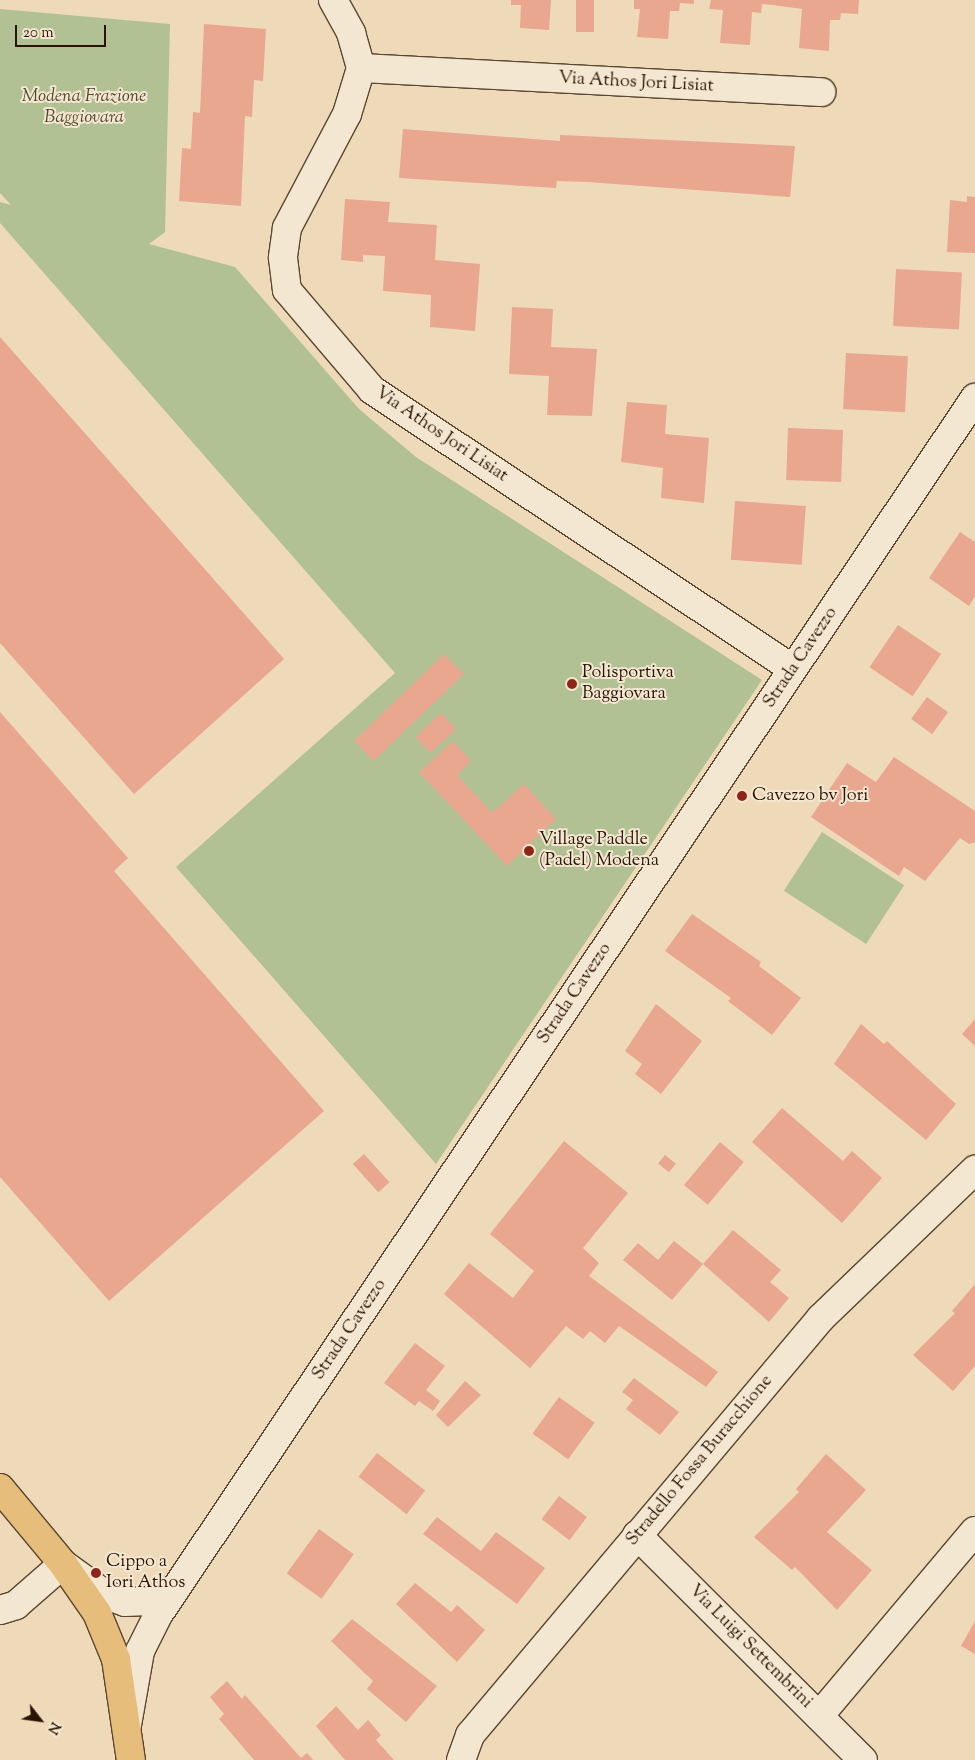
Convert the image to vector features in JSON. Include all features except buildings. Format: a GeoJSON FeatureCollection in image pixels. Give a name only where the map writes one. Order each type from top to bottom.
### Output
{"type":"FeatureCollection","features":[{"type":"Feature","properties":{"kind":"main road"},"geometry":{"type":"LineString","coordinates":[[0,1488],[63,1564],[97,1613],[116,1659],[131,1760]]}},
{"type":"Feature","properties":{"kind":"street"},"geometry":{"type":"LineString","coordinates":[[334,0],[351,33],[361,68]]}},
{"type":"Feature","properties":{"kind":"street","name":"Via Athos Jori Lisiat"},"geometry":{"type":"LineString","coordinates":[[794,669],[372,390],[287,290],[283,258],[287,228],[347,114],[361,68],[822,92]]}},
{"type":"Feature","properties":{"kind":"street","name":"Strada Cavezzo"},"geometry":{"type":"LineString","coordinates":[[126,1729],[140,1651],[175,1590],[975,398]]}},
{"type":"Feature","properties":{"kind":"street","name":"Stradello Fossa Buracchione"},"geometry":{"type":"LineString","coordinates":[[461,1760],[470,1735],[821,1318],[971,1182]]}},
{"type":"Feature","properties":{"kind":"street"},"geometry":{"type":"LineString","coordinates":[[818,1716],[975,1531]]}},
{"type":"Feature","properties":{"kind":"street","name":"Via Luigi Settembrini"},"geometry":{"type":"LineString","coordinates":[[637,1535],[863,1760]]}},
{"type":"Feature","properties":{"kind":"street"},"geometry":{"type":"LineString","coordinates":[[0,1610],[16,1604],[63,1564],[106,1595],[126,1602],[150,1601],[175,1590]]}},
{"type":"Feature","properties":{"kind":"green space","name":"Polisportiva Baggiovara"},"geometry":{"type":"Polygon","coordinates":[[[0,9],[170,24],[165,232],[149,244],[235,267],[359,409],[416,457],[762,680],[436,1164],[176,867],[395,673],[0,223],[0,202],[11,205],[0,193],[0,9]]]}},
{"type":"Feature","properties":{"kind":"green space"},"geometry":{"type":"Polygon","coordinates":[[[822,832],[904,885],[866,944],[784,891],[822,832]]]}},
{"type":"Feature","properties":{"kind":"place","name":"Polisportiva Baggiovara"},"geometry":{"type":"Point","coordinates":[572,684]}},
{"type":"Feature","properties":{"kind":"place","name":"Cavezzo bv Jori"},"geometry":{"type":"Point","coordinates":[742,796]}},
{"type":"Feature","properties":{"kind":"place","name":"Village Paddle (Padel) Modena"},"geometry":{"type":"Point","coordinates":[529,851]}},
{"type":"Feature","properties":{"kind":"place","name":"Cippo a Iori Athos"},"geometry":{"type":"Point","coordinates":[96,1573]}},
{"type":"Feature","properties":{"kind":"park label","name":"Modena Frazione Baggiovara"},"geometry":{"type":"Point","coordinates":[84,108]}}]}
